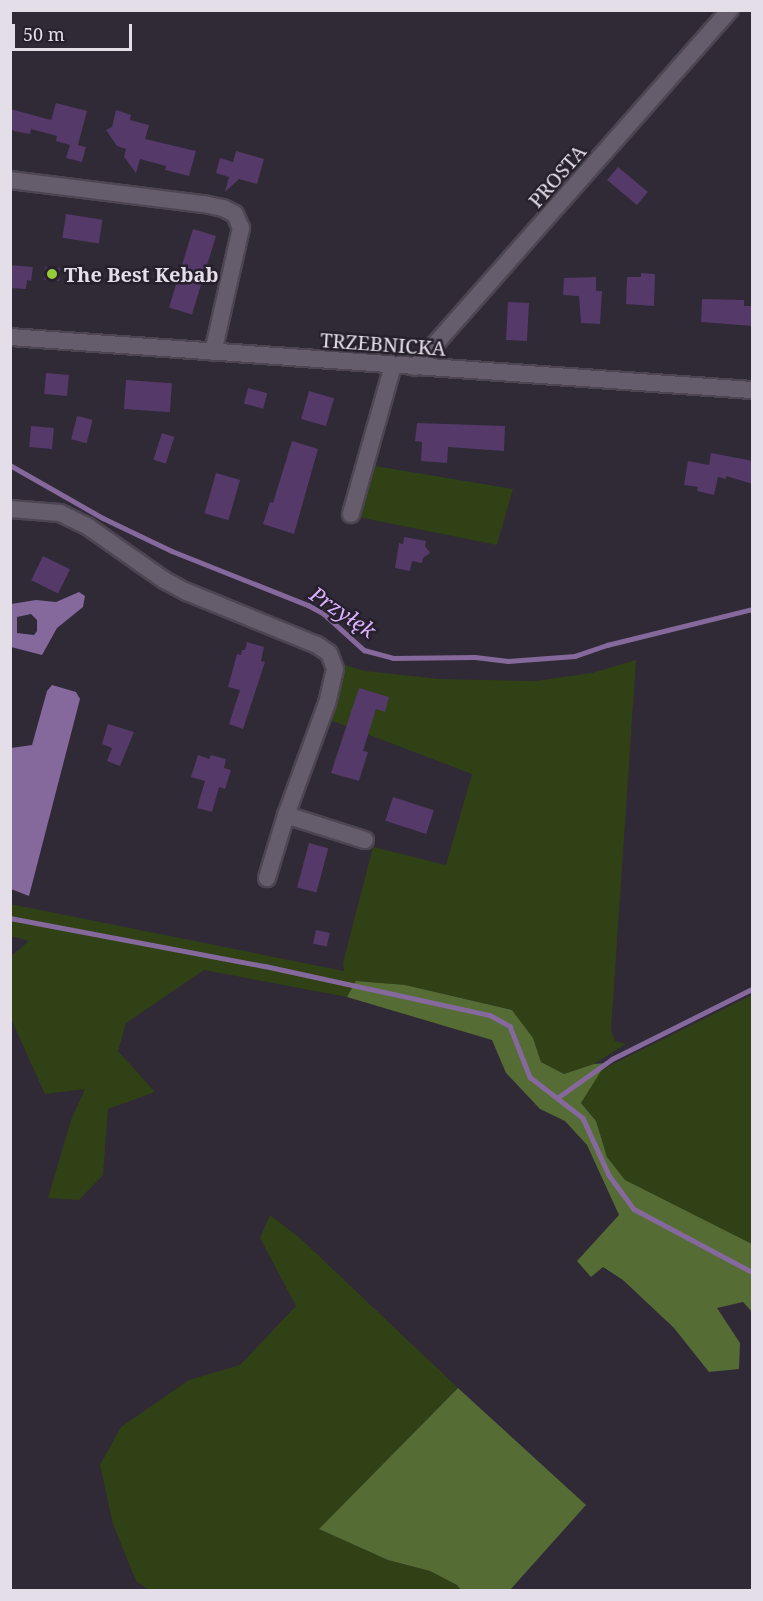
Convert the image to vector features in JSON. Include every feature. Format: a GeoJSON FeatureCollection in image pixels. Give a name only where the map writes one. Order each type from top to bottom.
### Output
{"type":"FeatureCollection","features":[{"type":"Feature","properties":{"kind":"street","name":"PROSTA"},"geometry":{"type":"LineString","coordinates":[[415,367],[730,10]]}},
{"type":"Feature","properties":{"kind":"street"},"geometry":{"type":"LineString","coordinates":[[10,180],[204,204],[223,208],[235,214],[240,228],[213,352]]}},
{"type":"Feature","properties":{"kind":"street","name":"TRZEBNICKA"},"geometry":{"type":"LineString","coordinates":[[10,337],[753,390]]}},
{"type":"Feature","properties":{"kind":"street"},"geometry":{"type":"LineString","coordinates":[[351,514],[393,366]]}},
{"type":"Feature","properties":{"kind":"street"},"geometry":{"type":"LineString","coordinates":[[10,508],[60,513],[87,526],[164,580],[187,592],[317,645],[329,653],[335,669],[330,691],[286,815],[267,878]]}},
{"type":"Feature","properties":{"kind":"street"},"geometry":{"type":"LineString","coordinates":[[286,815],[365,840]]}},
{"type":"Feature","properties":{"kind":"green space"},"geometry":{"type":"Polygon","coordinates":[[[375,466],[513,489],[497,545],[358,517],[375,466]]]}},
{"type":"Feature","properties":{"kind":"green space"},"geometry":{"type":"Polygon","coordinates":[[[636,660],[611,1030],[615,1041],[626,1044],[594,1064],[564,1074],[541,1062],[533,1038],[512,1010],[405,985],[357,981],[347,997],[204,970],[126,1023],[118,1051],[155,1092],[108,1109],[103,1175],[79,1200],[48,1198],[71,1120],[85,1089],[45,1094],[11,1019],[11,956],[29,941],[11,936],[10,904],[344,971],[343,963],[373,847],[446,865],[472,774],[330,720],[342,664],[365,671],[439,679],[535,681],[592,673],[636,660]]]}},
{"type":"Feature","properties":{"kind":"green space"},"geometry":{"type":"Polygon","coordinates":[[[356,981],[405,985],[512,1010],[533,1038],[541,1062],[564,1074],[594,1064],[606,1063],[581,1103],[596,1121],[607,1157],[625,1180],[752,1244],[752,1312],[743,1302],[717,1308],[740,1343],[739,1369],[709,1372],[674,1328],[623,1280],[603,1267],[591,1277],[577,1261],[619,1215],[587,1145],[565,1121],[540,1109],[506,1073],[492,1040],[347,997],[356,981]]]}},
{"type":"Feature","properties":{"kind":"green space"},"geometry":{"type":"Polygon","coordinates":[[[752,995],[752,1244],[625,1180],[607,1157],[596,1121],[581,1103],[599,1071],[752,995]]]}},
{"type":"Feature","properties":{"kind":"green space"},"geometry":{"type":"Polygon","coordinates":[[[270,1215],[301,1239],[458,1388],[319,1529],[388,1560],[430,1571],[457,1585],[461,1590],[149,1590],[136,1581],[113,1524],[100,1465],[121,1427],[189,1380],[240,1365],[296,1306],[260,1238],[270,1215]]]}},
{"type":"Feature","properties":{"kind":"green space"},"geometry":{"type":"Polygon","coordinates":[[[458,1388],[586,1505],[510,1590],[461,1590],[457,1585],[430,1571],[388,1560],[319,1529],[458,1388]]]}},
{"type":"Feature","properties":{"kind":"shaded area"},"geometry":{"type":"Polygon","coordinates":[[[79,592],[85,596],[83,607],[57,628],[42,655],[11,647],[11,604],[36,600],[56,602],[79,592]],[[31,614],[17,617],[17,633],[34,635],[37,631],[37,620],[31,614]]]}},
{"type":"Feature","properties":{"kind":"shaded area"},"geometry":{"type":"Polygon","coordinates":[[[52,685],[76,692],[80,699],[29,896],[11,889],[11,748],[32,745],[47,691],[52,685]]]}},
{"type":"Feature","properties":{"kind":"building"},"geometry":{"type":"Polygon","coordinates":[[[56,103],[87,111],[78,145],[86,147],[82,162],[66,158],[70,145],[56,141],[57,136],[31,129],[30,134],[10,128],[10,109],[51,120],[56,103]]]}},
{"type":"Feature","properties":{"kind":"building"},"geometry":{"type":"Polygon","coordinates":[[[116,110],[131,115],[130,120],[149,125],[145,139],[196,151],[189,176],[165,170],[166,166],[140,159],[136,173],[124,157],[126,149],[117,146],[106,130],[112,127],[116,110]]]}},
{"type":"Feature","properties":{"kind":"building"},"geometry":{"type":"Polygon","coordinates":[[[236,151],[264,159],[257,184],[239,179],[225,192],[229,177],[216,173],[220,158],[233,162],[236,151]]]}},
{"type":"Feature","properties":{"kind":"building"},"geometry":{"type":"Polygon","coordinates":[[[618,167],[648,192],[637,205],[607,180],[618,167]]]}},
{"type":"Feature","properties":{"kind":"building"},"geometry":{"type":"Polygon","coordinates":[[[66,214],[103,220],[99,243],[62,238],[66,214]]]}},
{"type":"Feature","properties":{"kind":"building"},"geometry":{"type":"Polygon","coordinates":[[[193,229],[216,236],[192,314],[169,307],[193,229]]]}},
{"type":"Feature","properties":{"kind":"building"},"geometry":{"type":"Polygon","coordinates":[[[10,265],[33,267],[31,281],[27,280],[26,289],[10,288],[10,265]]]}},
{"type":"Feature","properties":{"kind":"building","name":"The Best Kebab"},"geometry":{"type":"Polygon","coordinates":[[[45,267],[60,268],[59,281],[44,280],[45,267]]]}},
{"type":"Feature","properties":{"kind":"building"},"geometry":{"type":"Polygon","coordinates":[[[641,273],[655,274],[654,306],[626,304],[627,277],[641,277],[641,273]]]}},
{"type":"Feature","properties":{"kind":"building"},"geometry":{"type":"Polygon","coordinates":[[[596,277],[596,291],[602,291],[600,324],[581,323],[579,296],[563,295],[564,278],[596,277]]]}},
{"type":"Feature","properties":{"kind":"building"},"geometry":{"type":"Polygon","coordinates":[[[702,299],[744,300],[744,306],[753,306],[753,326],[701,322],[702,299]]]}},
{"type":"Feature","properties":{"kind":"building"},"geometry":{"type":"Polygon","coordinates":[[[508,302],[529,303],[527,341],[506,340],[508,302]]]}},
{"type":"Feature","properties":{"kind":"building"},"geometry":{"type":"Polygon","coordinates":[[[46,373],[69,375],[67,396],[44,394],[46,373]]]}},
{"type":"Feature","properties":{"kind":"building"},"geometry":{"type":"Polygon","coordinates":[[[126,380],[172,383],[170,412],[124,409],[126,380]]]}},
{"type":"Feature","properties":{"kind":"building"},"geometry":{"type":"Polygon","coordinates":[[[248,388],[267,393],[263,409],[244,403],[248,388]]]}},
{"type":"Feature","properties":{"kind":"building"},"geometry":{"type":"Polygon","coordinates":[[[309,391],[334,398],[326,426],[301,419],[309,391]]]}},
{"type":"Feature","properties":{"kind":"building"},"geometry":{"type":"Polygon","coordinates":[[[77,416],[93,420],[87,443],[71,439],[77,416]]]}},
{"type":"Feature","properties":{"kind":"building"},"geometry":{"type":"Polygon","coordinates":[[[417,423],[505,426],[504,451],[448,447],[447,463],[421,461],[422,442],[415,441],[417,423]]]}},
{"type":"Feature","properties":{"kind":"building"},"geometry":{"type":"Polygon","coordinates":[[[31,426],[54,428],[52,449],[29,447],[31,426]]]}},
{"type":"Feature","properties":{"kind":"building"},"geometry":{"type":"Polygon","coordinates":[[[162,433],[174,437],[166,464],[153,460],[162,433]]]}},
{"type":"Feature","properties":{"kind":"building"},"geometry":{"type":"Polygon","coordinates":[[[292,441],[318,449],[294,534],[263,524],[270,502],[273,503],[292,441]]]}},
{"type":"Feature","properties":{"kind":"building"},"geometry":{"type":"Polygon","coordinates":[[[711,453],[753,461],[753,484],[726,476],[726,479],[718,477],[714,495],[697,491],[698,487],[684,485],[688,461],[709,465],[711,453]]]}},
{"type":"Feature","properties":{"kind":"building"},"geometry":{"type":"Polygon","coordinates":[[[216,473],[240,480],[228,520],[204,513],[216,473]]]}},
{"type":"Feature","properties":{"kind":"building"},"geometry":{"type":"Polygon","coordinates":[[[404,537],[426,541],[425,546],[430,553],[423,558],[422,563],[412,561],[410,571],[395,568],[399,543],[403,544],[404,537]]]}},
{"type":"Feature","properties":{"kind":"building"},"geometry":{"type":"Polygon","coordinates":[[[43,556],[70,569],[58,593],[31,580],[43,556]]]}},
{"type":"Feature","properties":{"kind":"building"},"geometry":{"type":"Polygon","coordinates":[[[247,642],[264,647],[261,661],[265,662],[243,729],[229,724],[240,690],[228,687],[237,654],[241,655],[247,642]]]}},
{"type":"Feature","properties":{"kind":"building"},"geometry":{"type":"Polygon","coordinates":[[[359,688],[389,697],[385,712],[376,709],[363,751],[368,752],[359,781],[331,773],[359,688]]]}},
{"type":"Feature","properties":{"kind":"building"},"geometry":{"type":"Polygon","coordinates":[[[108,724],[134,732],[120,766],[107,761],[112,748],[102,744],[108,724]]]}},
{"type":"Feature","properties":{"kind":"building"},"geometry":{"type":"Polygon","coordinates":[[[198,755],[209,759],[211,755],[226,759],[224,768],[231,770],[225,789],[219,787],[212,812],[197,808],[205,781],[191,777],[198,755]]]}},
{"type":"Feature","properties":{"kind":"building"},"geometry":{"type":"Polygon","coordinates":[[[393,797],[434,810],[426,834],[385,821],[393,797]]]}},
{"type":"Feature","properties":{"kind":"building"},"geometry":{"type":"Polygon","coordinates":[[[309,843],[328,848],[316,893],[297,887],[309,843]]]}},
{"type":"Feature","properties":{"kind":"building"},"geometry":{"type":"Polygon","coordinates":[[[316,930],[330,933],[327,947],[313,944],[316,930]]]}},
{"type":"Feature","properties":{"kind":"waterway","name":"Przyłęk"},"geometry":{"type":"LineString","coordinates":[[10,465],[103,518],[172,551],[308,605],[324,614],[364,650],[393,658],[475,657],[508,661],[575,656],[607,645],[752,609]]}},
{"type":"Feature","properties":{"kind":"waterway"},"geometry":{"type":"LineString","coordinates":[[10,918],[265,966],[490,1015],[510,1026],[530,1077],[583,1118],[609,1175],[634,1209],[752,1272]]}},
{"type":"Feature","properties":{"kind":"waterway"},"geometry":{"type":"LineString","coordinates":[[557,1098],[612,1059],[752,989]]}},
{"type":"Feature","properties":{"kind":"place","name":"The Best Kebab"},"geometry":{"type":"Point","coordinates":[52,274]}}]}
